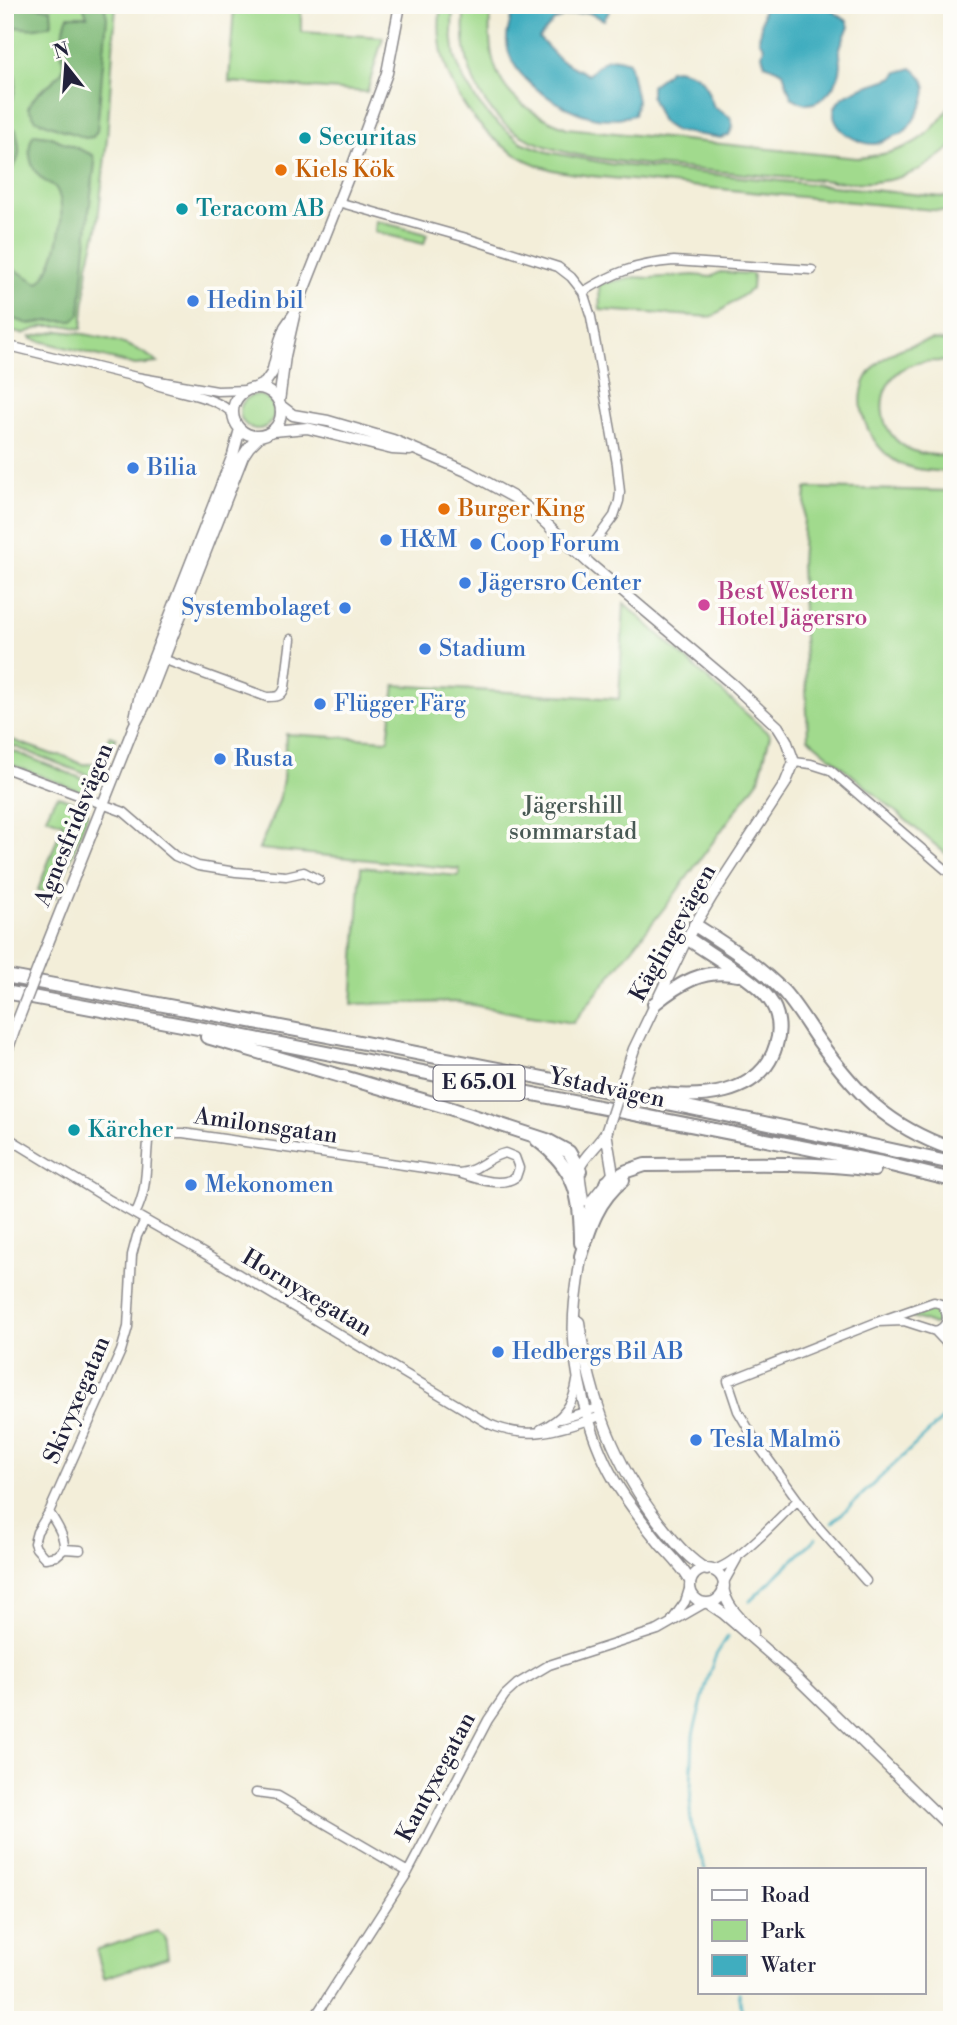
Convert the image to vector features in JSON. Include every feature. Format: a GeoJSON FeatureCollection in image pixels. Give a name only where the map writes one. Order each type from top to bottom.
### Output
{"type":"FeatureCollection","features":[{"type":"Feature","properties":{"kind":"highway"},"geometry":{"type":"LineString","coordinates":[[695,925],[754,965],[785,994],[845,1076],[879,1111],[911,1132],[952,1149]]}},
{"type":"Feature","properties":{"kind":"highway"},"geometry":{"type":"LineString","coordinates":[[554,1081],[576,1080],[652,1093],[712,1095],[742,1086],[765,1069],[778,1042],[779,1024],[768,996],[687,938]]}},
{"type":"Feature","properties":{"kind":"highway"},"geometry":{"type":"LineString","coordinates":[[654,1004],[694,977],[718,973],[742,976]]}},
{"type":"Feature","properties":{"kind":"highway","name":"Ystadvägen"},"geometry":{"type":"LineString","coordinates":[[5,976],[554,1081],[952,1163]]}},
{"type":"Feature","properties":{"kind":"highway","name":"Ystadvägen"},"geometry":{"type":"LineString","coordinates":[[5,992],[887,1164],[952,1182]]}},
{"type":"Feature","properties":{"kind":"highway"},"geometry":{"type":"LineString","coordinates":[[133,1016],[443,1106],[528,1134],[563,1147],[573,1157],[580,1172]]}},
{"type":"Feature","properties":{"kind":"highway"},"geometry":{"type":"LineString","coordinates":[[528,1134],[555,1154],[573,1181],[580,1211],[581,1256]]}},
{"type":"Feature","properties":{"kind":"highway"},"geometry":{"type":"LineString","coordinates":[[606,1184],[626,1171],[645,1165],[753,1163],[834,1165],[952,1182]]}},
{"type":"Feature","properties":{"kind":"highway"},"geometry":{"type":"LineString","coordinates":[[581,1256],[598,1208],[613,1189],[642,1171],[677,1165]]}},
{"type":"Feature","properties":{"kind":"main road"},"geometry":{"type":"LineString","coordinates":[[400,5],[387,72],[294,314],[285,327],[272,373],[265,383],[236,400],[233,414],[240,429],[251,436],[307,428],[392,449],[417,451]]}},
{"type":"Feature","properties":{"kind":"main road"},"geometry":{"type":"LineString","coordinates":[[273,431],[280,420],[285,356],[294,314]]}},
{"type":"Feature","properties":{"kind":"main road"},"geometry":{"type":"LineString","coordinates":[[251,389],[259,388],[271,393],[293,415],[363,430],[393,440],[466,471],[513,497],[732,684],[778,727],[794,762]]}},
{"type":"Feature","properties":{"kind":"main road","name":"Agnesfridsvägen"},"geometry":{"type":"LineString","coordinates":[[159,658],[236,449],[240,429]]}},
{"type":"Feature","properties":{"kind":"main road","name":"Agnesfridsvägen"},"geometry":{"type":"LineString","coordinates":[[5,1057],[134,726],[141,690],[159,658],[243,456],[260,436]]}},
{"type":"Feature","properties":{"kind":"main road","name":"Käglingevägen"},"geometry":{"type":"LineString","coordinates":[[585,1227],[580,1172],[582,1162],[607,1131],[634,1049],[687,938],[785,785],[794,762]]}},
{"type":"Feature","properties":{"kind":"main road","name":"Käglingevägen"},"geometry":{"type":"LineString","coordinates":[[607,1131],[613,1170],[611,1177],[593,1199],[585,1227],[576,1297],[574,1339],[577,1364],[594,1414],[647,1507],[685,1554],[709,1570]]}},
{"type":"Feature","properties":{"kind":"main road"},"geometry":{"type":"LineString","coordinates":[[580,1172],[583,1180],[591,1185],[606,1184]]}},
{"type":"Feature","properties":{"kind":"main road","name":"Käglingevägen"},"geometry":{"type":"LineString","coordinates":[[576,1297],[603,1455],[623,1494],[685,1571],[690,1584]]}},
{"type":"Feature","properties":{"kind":"main road"},"geometry":{"type":"LineString","coordinates":[[792,1673],[723,1613],[696,1599],[690,1584],[698,1572],[709,1570],[720,1576],[730,1607],[792,1673],[952,1829]]}},
{"type":"Feature","properties":{"kind":"main road"},"geometry":{"type":"LineString","coordinates":[[707,1603],[720,1597],[723,1586]]}},
{"type":"Feature","properties":{"kind":"street"},"geometry":{"type":"LineString","coordinates":[[338,202],[558,267],[572,277],[583,292],[591,317],[620,492],[614,516],[583,558]]}},
{"type":"Feature","properties":{"kind":"street"},"geometry":{"type":"LineString","coordinates":[[583,292],[612,274],[656,262],[813,270]]}},
{"type":"Feature","properties":{"kind":"street"},"geometry":{"type":"LineString","coordinates":[[5,345],[135,377],[217,391],[251,389]]}},
{"type":"Feature","properties":{"kind":"street"},"geometry":{"type":"LineString","coordinates":[[135,377],[163,389],[218,402],[233,414]]}},
{"type":"Feature","properties":{"kind":"street"},"geometry":{"type":"LineString","coordinates":[[159,658],[267,697],[277,697],[283,693],[285,687],[291,639]]}},
{"type":"Feature","properties":{"kind":"street"},"geometry":{"type":"LineString","coordinates":[[794,762],[830,770],[952,875]]}},
{"type":"Feature","properties":{"kind":"street"},"geometry":{"type":"LineString","coordinates":[[5,768],[124,812],[175,856],[198,866],[286,876],[304,872],[319,880]]}},
{"type":"Feature","properties":{"kind":"street","name":"Amilonsgatan"},"geometry":{"type":"LineString","coordinates":[[135,1214],[142,1202],[149,1133],[183,1133],[459,1173],[503,1182],[516,1177],[519,1168],[515,1157],[505,1153],[474,1170],[459,1173]]}},
{"type":"Feature","properties":{"kind":"street","name":"Hornyxegatan"},"geometry":{"type":"LineString","coordinates":[[5,1136],[489,1424],[510,1432],[529,1434],[552,1431],[594,1414]]}},
{"type":"Feature","properties":{"kind":"street","name":"Skivyxegatan"},"geometry":{"type":"LineString","coordinates":[[80,1550],[64,1549],[56,1556],[46,1558],[36,1548],[35,1538],[121,1351],[128,1327],[132,1255],[145,1220]]}},
{"type":"Feature","properties":{"kind":"street"},"geometry":{"type":"LineString","coordinates":[[866,1581],[797,1501],[746,1427],[727,1381],[877,1322],[938,1302],[944,1307],[947,1320],[943,1327],[935,1331]]}},
{"type":"Feature","properties":{"kind":"street"},"geometry":{"type":"LineString","coordinates":[[877,1322],[904,1321],[935,1331],[952,1349]]}},
{"type":"Feature","properties":{"kind":"street"},"geometry":{"type":"LineString","coordinates":[[529,1434],[548,1426],[570,1406],[577,1383],[577,1364]]}},
{"type":"Feature","properties":{"kind":"street"},"geometry":{"type":"LineString","coordinates":[[556,1420],[594,1414]]}},
{"type":"Feature","properties":{"kind":"street"},"geometry":{"type":"LineString","coordinates":[[709,1570],[718,1569],[739,1555],[797,1501]]}},
{"type":"Feature","properties":{"kind":"street"},"geometry":{"type":"LineString","coordinates":[[49,1511],[63,1536],[64,1549]]}},
{"type":"Feature","properties":{"kind":"street"},"geometry":{"type":"LineString","coordinates":[[723,1586],[739,1555]]}},
{"type":"Feature","properties":{"kind":"street","name":"Kantyxegatan"},"geometry":{"type":"LineString","coordinates":[[658,1630],[680,1611],[690,1584]]}},
{"type":"Feature","properties":{"kind":"street","name":"Kantyxegatan"},"geometry":{"type":"LineString","coordinates":[[313,2020],[408,1872],[488,1720],[505,1695],[517,1684],[549,1665],[658,1630],[707,1603]]}},
{"type":"Feature","properties":{"kind":"street"},"geometry":{"type":"LineString","coordinates":[[256,1793],[278,1796],[408,1872]]}},
{"type":"Feature","properties":{"kind":"green space"},"geometry":{"type":"Polygon","coordinates":[[[5,5],[116,5],[107,139],[97,229],[88,265],[82,329],[45,326],[22,334],[5,330],[5,5]]]}},
{"type":"Feature","properties":{"kind":"green space"},"geometry":{"type":"Polygon","coordinates":[[[5,5],[51,9],[52,24],[28,28],[5,23],[5,5]]]}},
{"type":"Feature","properties":{"kind":"green space"},"geometry":{"type":"Polygon","coordinates":[[[83,5],[104,5],[107,17],[97,131],[93,137],[85,138],[36,120],[28,108],[36,96],[62,71],[62,41],[68,16],[87,16],[83,5]]]}},
{"type":"Feature","properties":{"kind":"green space"},"geometry":{"type":"Polygon","coordinates":[[[234,5],[301,5],[301,32],[383,37],[367,92],[229,82],[234,5]]]}},
{"type":"Feature","properties":{"kind":"green space"},"geometry":{"type":"Polygon","coordinates":[[[441,5],[453,5],[455,57],[464,80],[490,117],[521,142],[548,152],[610,164],[952,198],[952,212],[591,176],[553,170],[528,161],[504,147],[484,129],[466,108],[453,85],[439,32],[441,5]]]}},
{"type":"Feature","properties":{"kind":"green space"},"geometry":{"type":"Polygon","coordinates":[[[465,5],[493,5],[489,26],[492,56],[504,84],[524,106],[567,128],[857,158],[887,153],[912,144],[934,127],[952,102],[952,147],[912,173],[897,178],[863,182],[635,163],[554,149],[531,141],[511,129],[487,104],[471,73],[467,57],[464,40],[465,5]]]}},
{"type":"Feature","properties":{"kind":"green space"},"geometry":{"type":"Polygon","coordinates":[[[5,61],[15,74],[16,84],[12,101],[5,103],[5,61]]]}},
{"type":"Feature","properties":{"kind":"green space"},"geometry":{"type":"Polygon","coordinates":[[[5,122],[16,130],[19,155],[15,166],[5,176],[5,122]]]}},
{"type":"Feature","properties":{"kind":"green space"},"geometry":{"type":"Polygon","coordinates":[[[34,134],[49,136],[93,155],[95,163],[80,314],[73,321],[33,324],[5,316],[5,261],[10,267],[38,283],[45,276],[59,237],[59,196],[55,187],[42,179],[31,162],[30,150],[34,134]]]}},
{"type":"Feature","properties":{"kind":"green space"},"geometry":{"type":"Polygon","coordinates":[[[376,221],[427,234],[424,244],[375,232],[376,221]]]}},
{"type":"Feature","properties":{"kind":"green space"},"geometry":{"type":"Polygon","coordinates":[[[720,272],[753,274],[752,289],[712,317],[600,310],[599,284],[635,277],[711,277],[720,272]]]}},
{"type":"Feature","properties":{"kind":"green space"},"geometry":{"type":"Polygon","coordinates":[[[60,331],[124,344],[148,355],[158,363],[135,365],[30,337],[60,331]]]}},
{"type":"Feature","properties":{"kind":"green space"},"geometry":{"type":"Polygon","coordinates":[[[932,340],[952,342],[952,362],[918,363],[896,374],[883,397],[882,410],[891,434],[901,444],[923,454],[952,456],[952,472],[912,468],[888,456],[871,435],[862,409],[864,383],[877,364],[898,350],[932,340]]]}},
{"type":"Feature","properties":{"kind":"green space"},"geometry":{"type":"Polygon","coordinates":[[[257,395],[269,400],[274,412],[269,424],[257,429],[245,424],[240,412],[245,400],[257,395]]]}},
{"type":"Feature","properties":{"kind":"green space"},"geometry":{"type":"Polygon","coordinates":[[[806,489],[952,491],[952,854],[945,853],[808,738],[801,562],[806,489]]]}},
{"type":"Feature","properties":{"kind":"green space","name":"Jägershill sommarstad"},"geometry":{"type":"Polygon","coordinates":[[[624,603],[770,735],[759,779],[669,902],[573,1023],[458,1002],[352,1004],[361,867],[459,876],[459,869],[259,849],[279,801],[286,734],[388,740],[395,685],[619,699],[624,603]]]}},
{"type":"Feature","properties":{"kind":"green space"},"geometry":{"type":"Polygon","coordinates":[[[109,736],[116,738],[98,779],[5,743],[7,738],[86,764],[98,763],[109,736]]]}},
{"type":"Feature","properties":{"kind":"green space"},"geometry":{"type":"Polygon","coordinates":[[[5,748],[96,784],[87,794],[5,762],[5,748]]]}},
{"type":"Feature","properties":{"kind":"green space"},"geometry":{"type":"Polygon","coordinates":[[[58,796],[85,805],[88,813],[56,897],[38,890],[63,823],[46,817],[58,796]]]}},
{"type":"Feature","properties":{"kind":"green space"},"geometry":{"type":"Polygon","coordinates":[[[933,1308],[942,1314],[941,1322],[934,1325],[910,1316],[911,1314],[933,1308]]]}},
{"type":"Feature","properties":{"kind":"green space"},"geometry":{"type":"Polygon","coordinates":[[[157,1931],[165,1937],[168,1957],[104,1978],[98,1949],[157,1931]]]}},
{"type":"Feature","properties":{"kind":"water"},"geometry":{"type":"Polygon","coordinates":[[[515,5],[613,5],[604,20],[587,12],[562,17],[554,21],[539,38],[560,60],[588,75],[606,60],[629,62],[637,101],[634,115],[602,119],[592,117],[552,100],[527,80],[510,56],[507,42],[515,5]]]}},
{"type":"Feature","properties":{"kind":"water"},"geometry":{"type":"Polygon","coordinates":[[[767,5],[829,5],[830,9],[847,21],[849,27],[840,48],[841,65],[838,78],[830,91],[819,101],[806,104],[791,97],[783,72],[765,64],[762,55],[764,47],[759,40],[763,10],[767,5]]]}},
{"type":"Feature","properties":{"kind":"water"},"geometry":{"type":"Polygon","coordinates":[[[912,68],[924,80],[926,94],[904,132],[875,144],[858,141],[842,131],[834,116],[840,100],[858,89],[912,68]]]}},
{"type":"Feature","properties":{"kind":"water"},"geometry":{"type":"Polygon","coordinates":[[[677,69],[694,74],[703,81],[714,107],[730,117],[733,126],[729,135],[721,138],[675,131],[662,122],[651,97],[651,86],[669,70],[677,69]]]}},
{"type":"Feature","properties":{"kind":"waterway"},"geometry":{"type":"LineString","coordinates":[[832,1523],[952,1410]]}},
{"type":"Feature","properties":{"kind":"waterway"},"geometry":{"type":"LineString","coordinates":[[750,1601],[816,1538]]}},
{"type":"Feature","properties":{"kind":"waterway"},"geometry":{"type":"LineString","coordinates":[[705,1868],[692,1829],[690,1813],[693,1734],[710,1671],[728,1636]]}},
{"type":"Feature","properties":{"kind":"waterway"},"geometry":{"type":"LineString","coordinates":[[739,1994],[743,2020]]}},
{"type":"Feature","properties":{"kind":"place","name":"Securitas"},"geometry":{"type":"Point","coordinates":[305,138]}},
{"type":"Feature","properties":{"kind":"place","name":"Kiels Kök"},"geometry":{"type":"Point","coordinates":[281,170]}},
{"type":"Feature","properties":{"kind":"place","name":"Teracom AB"},"geometry":{"type":"Point","coordinates":[182,209]}},
{"type":"Feature","properties":{"kind":"place","name":"Hedin bil"},"geometry":{"type":"Point","coordinates":[193,301]}},
{"type":"Feature","properties":{"kind":"place","name":"Bilia"},"geometry":{"type":"Point","coordinates":[133,468]}},
{"type":"Feature","properties":{"kind":"place","name":"Burger King"},"geometry":{"type":"Point","coordinates":[444,509]}},
{"type":"Feature","properties":{"kind":"place","name":"H&M"},"geometry":{"type":"Point","coordinates":[386,540]}},
{"type":"Feature","properties":{"kind":"place","name":"Coop Forum"},"geometry":{"type":"Point","coordinates":[476,544]}},
{"type":"Feature","properties":{"kind":"place","name":"Jägersro Center"},"geometry":{"type":"Point","coordinates":[465,583]}},
{"type":"Feature","properties":{"kind":"place","name":"Best Western Hotel Jägersro"},"geometry":{"type":"Point","coordinates":[704,605]}},
{"type":"Feature","properties":{"kind":"place","name":"Systembolaget"},"geometry":{"type":"Point","coordinates":[345,608]}},
{"type":"Feature","properties":{"kind":"place","name":"Stadium"},"geometry":{"type":"Point","coordinates":[425,649]}},
{"type":"Feature","properties":{"kind":"place","name":"Flügger Färg"},"geometry":{"type":"Point","coordinates":[320,704]}},
{"type":"Feature","properties":{"kind":"place","name":"Rusta"},"geometry":{"type":"Point","coordinates":[220,759]}},
{"type":"Feature","properties":{"kind":"place","name":"Kärcher"},"geometry":{"type":"Point","coordinates":[74,1130]}},
{"type":"Feature","properties":{"kind":"place","name":"Mekonomen"},"geometry":{"type":"Point","coordinates":[191,1185]}},
{"type":"Feature","properties":{"kind":"place","name":"Hedbergs Bil AB"},"geometry":{"type":"Point","coordinates":[498,1352]}},
{"type":"Feature","properties":{"kind":"place","name":"Tesla Malmö"},"geometry":{"type":"Point","coordinates":[696,1440]}}]}
